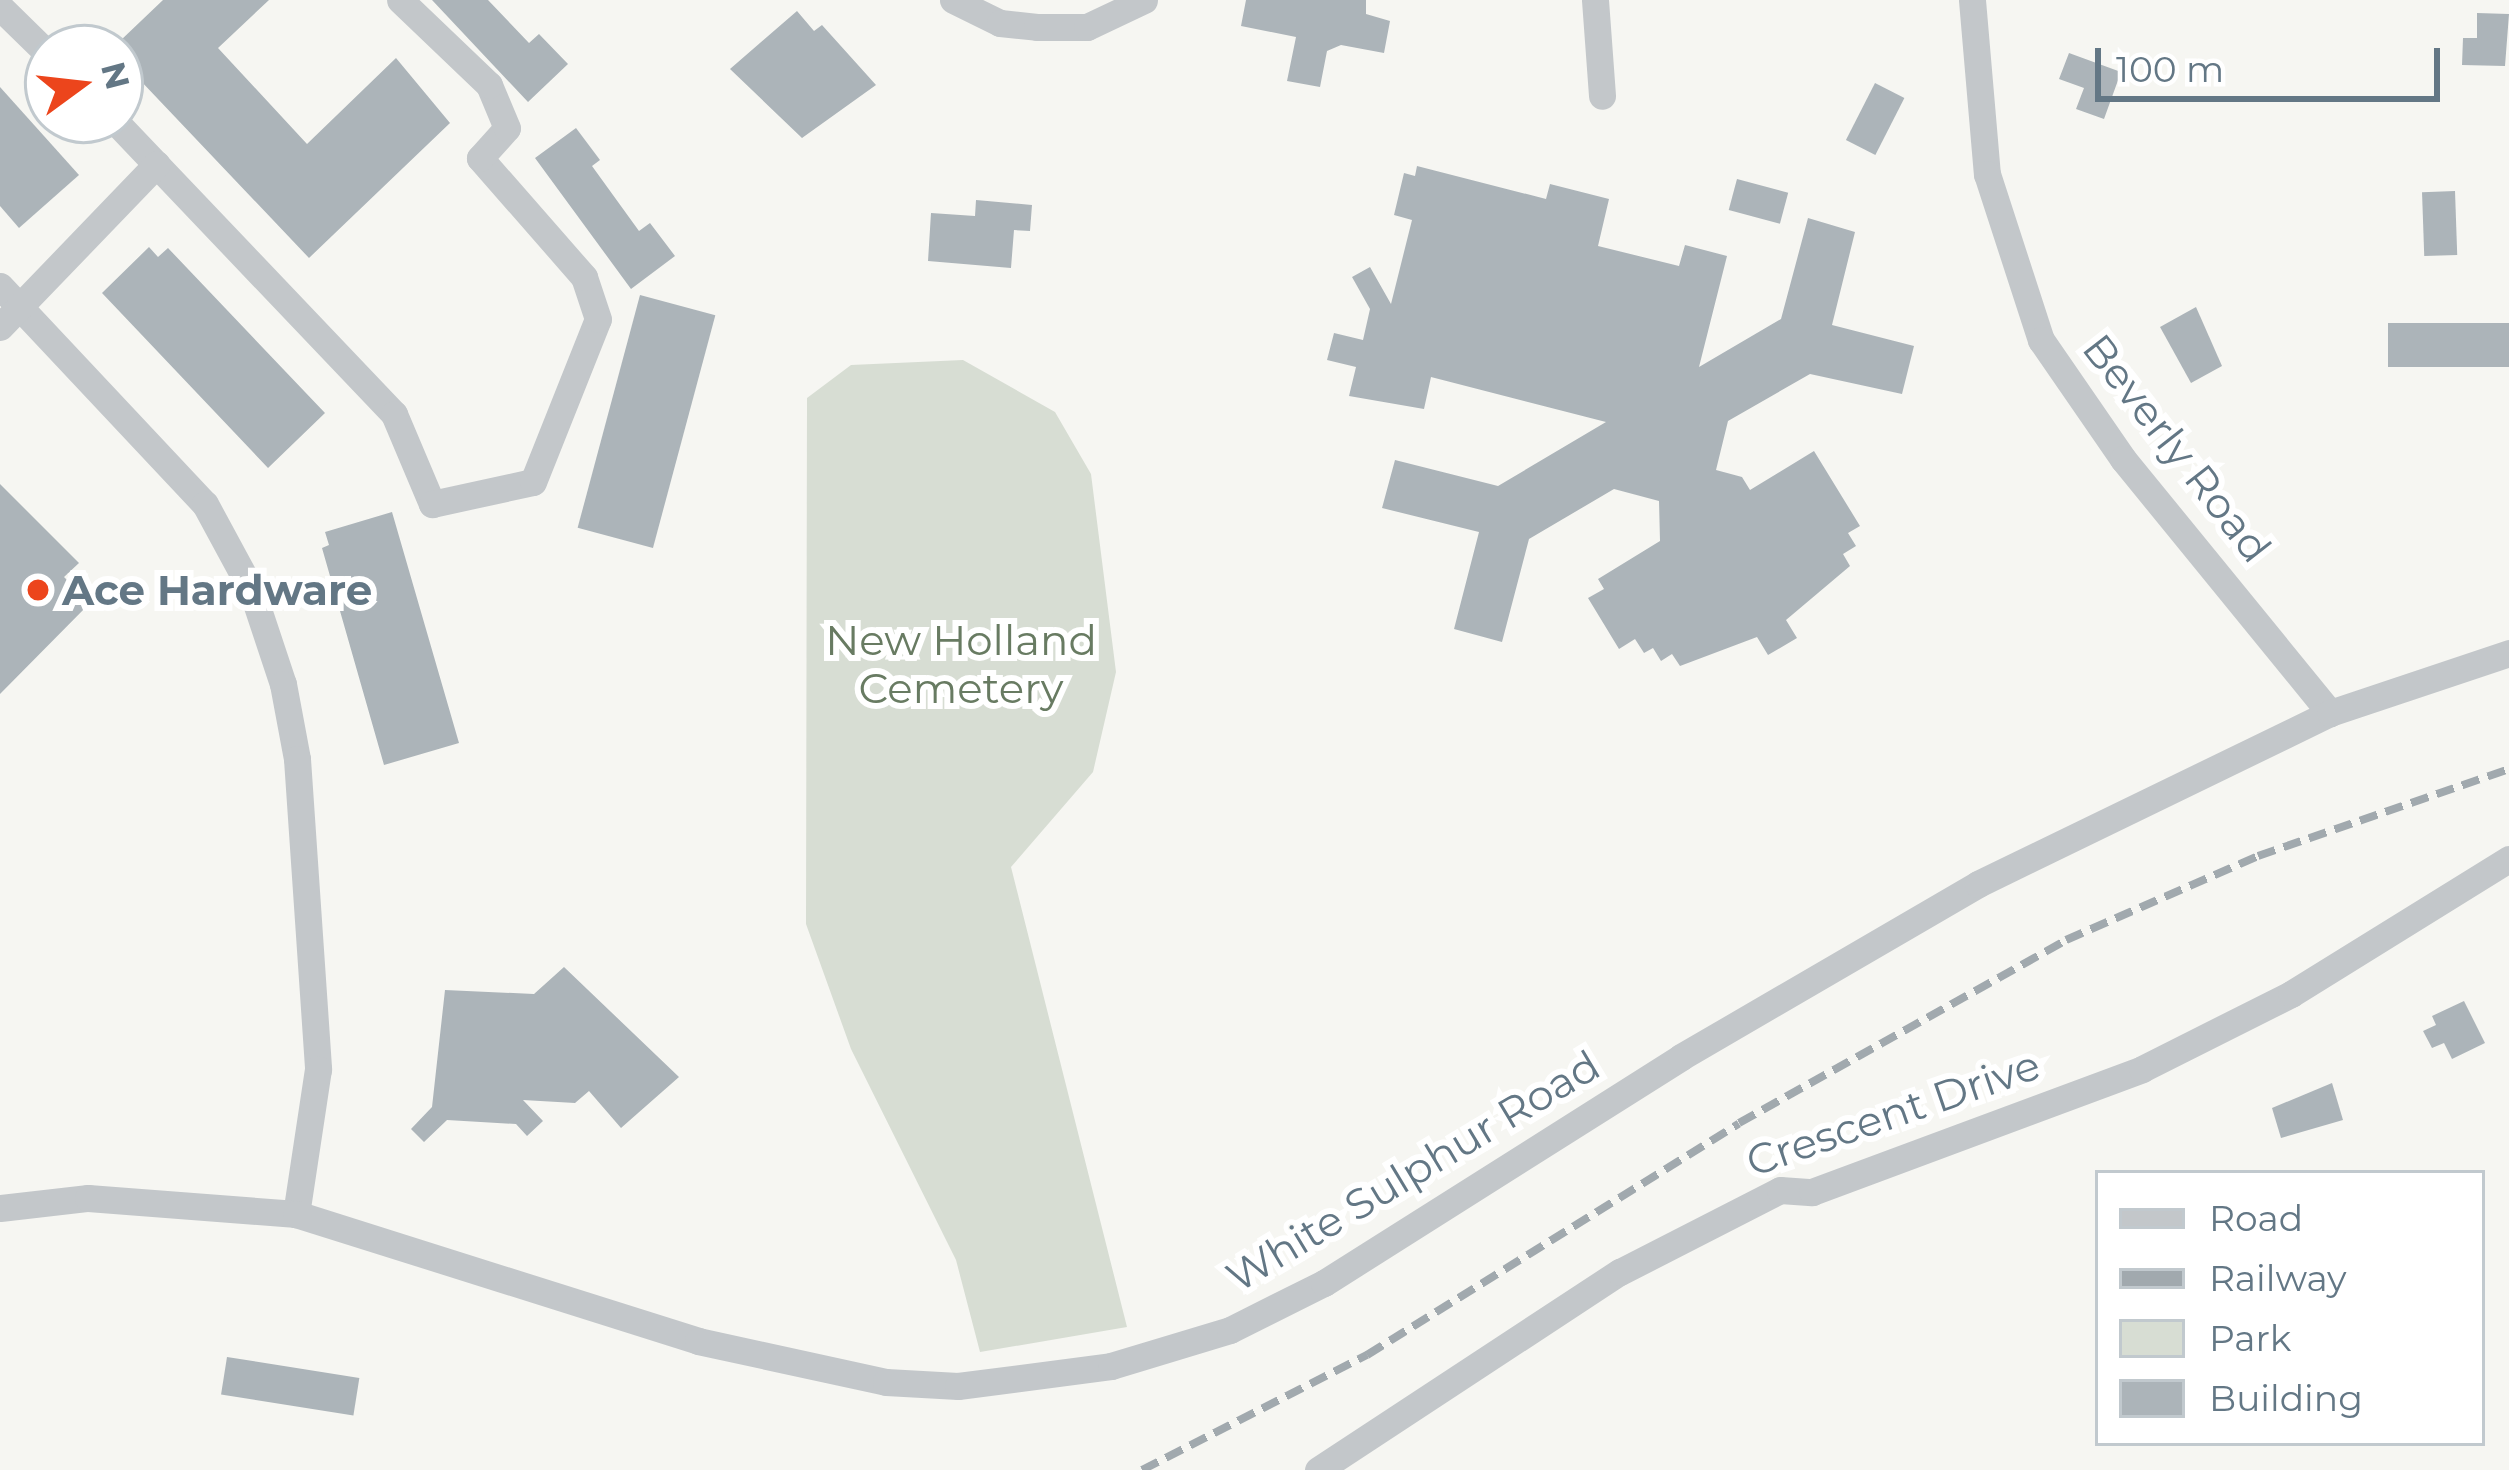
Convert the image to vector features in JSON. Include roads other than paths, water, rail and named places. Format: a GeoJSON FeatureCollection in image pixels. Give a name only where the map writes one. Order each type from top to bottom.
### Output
{"type":"FeatureCollection","features":[{"type":"Feature","properties":{"kind":"street"},"geometry":{"type":"LineString","coordinates":[[137,144],[394,414],[433,504],[533,482],[598,319],[584,277],[480,158],[507,128],[489,85],[400,0]]}},
{"type":"Feature","properties":{"kind":"street"},"geometry":{"type":"LineString","coordinates":[[953,0],[1000,22],[1087,27],[1144,0]]}},
{"type":"Feature","properties":{"kind":"street"},"geometry":{"type":"LineString","coordinates":[[1595,0],[1602,96]]}},
{"type":"Feature","properties":{"kind":"street","name":"Beverly Road"},"geometry":{"type":"LineString","coordinates":[[1972,0],[1976,110],[1991,192],[2041,340],[2123,459],[2330,713]]}},
{"type":"Feature","properties":{"kind":"street"},"geometry":{"type":"LineString","coordinates":[[0,7],[24,30]]}},
{"type":"Feature","properties":{"kind":"street"},"geometry":{"type":"LineString","coordinates":[[0,327],[157,164]]}},
{"type":"Feature","properties":{"kind":"street"},"geometry":{"type":"LineString","coordinates":[[0,286],[205,504],[251,591],[284,684],[296,759],[318,1069],[296,1214]]}},
{"type":"Feature","properties":{"kind":"street","name":"White Sulphur Road"},"geometry":{"type":"LineString","coordinates":[[0,1208],[88,1198],[296,1214],[698,1341],[886,1382],[958,1386],[1111,1366],[1230,1330],[1324,1283],[1925,913],[2330,713],[2509,653]]}},
{"type":"Feature","properties":{"kind":"street","name":"Crescent Drive"},"geometry":{"type":"LineString","coordinates":[[1318,1470],[1620,1272],[1780,1190],[1812,1192],[2142,1069],[2291,994],[2509,859]]}},
{"type":"Feature","properties":{"kind":"railway"},"geometry":{"type":"LineString","coordinates":[[1142,1470],[1367,1355],[1739,1123],[2066,940],[2258,856],[2509,769]]}},
{"type":"Feature","properties":{"kind":"place","name":"Ace Hardware"},"geometry":{"type":"Point","coordinates":[38,590]}},
{"type":"Feature","properties":{"kind":"park label","name":"New Holland Cemetery"},"geometry":{"type":"Point","coordinates":[961,664]}}]}
